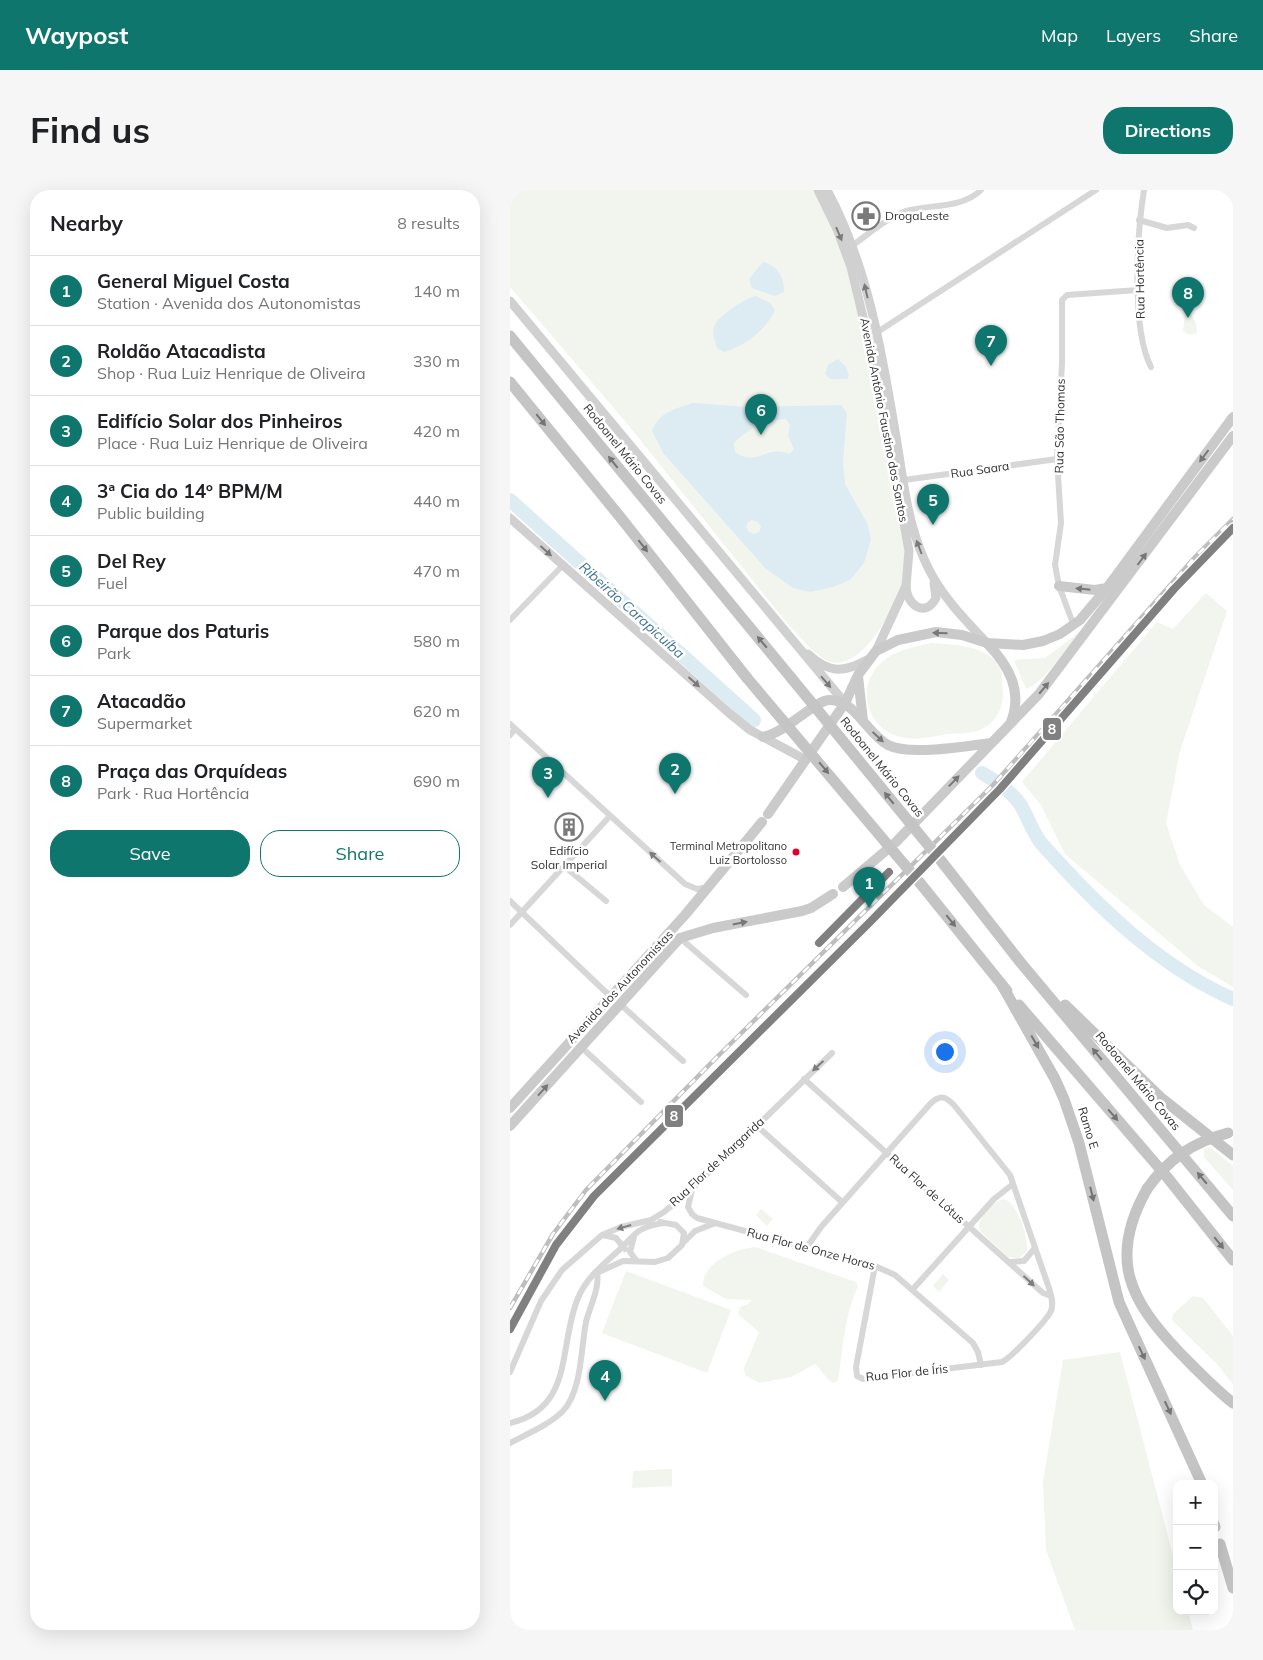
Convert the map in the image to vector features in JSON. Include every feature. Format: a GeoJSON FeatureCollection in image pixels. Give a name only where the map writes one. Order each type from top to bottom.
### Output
{"type":"FeatureCollection","features":[{"type":"Feature","properties":{"kind":"highway","name":"Rodoanel Mário Covas"},"geometry":{"type":"LineString","coordinates":[[510,336],[942,862],[1021,963],[1233,1216]]}},
{"type":"Feature","properties":{"kind":"highway"},"geometry":{"type":"LineString","coordinates":[[510,382],[621,518],[747,678],[920,883],[1002,985],[1167,1177],[1233,1260]]}},
{"type":"Feature","properties":{"kind":"highway"},"geometry":{"type":"LineString","coordinates":[[1021,963],[1160,1097],[1233,1155]]}},
{"type":"Feature","properties":{"kind":"highway","name":"Ramo E"},"geometry":{"type":"LineString","coordinates":[[1002,985],[1055,1078],[1072,1118],[1115,1292],[1123,1314],[1200,1480]]}},
{"type":"Feature","properties":{"kind":"highway"},"geometry":{"type":"LineString","coordinates":[[1230,1133],[1212,1137],[1181,1152],[1168,1162],[1147,1188],[1138,1204],[1128,1232],[1127,1264],[1135,1294],[1151,1320],[1168,1340],[1233,1403]]}},
{"type":"Feature","properties":{"kind":"highway"},"geometry":{"type":"LineString","coordinates":[[1220,1544],[1233,1588]]}},
{"type":"Feature","properties":{"kind":"main road","name":"Avenida Antônio Faustino dos Santos"},"geometry":{"type":"LineString","coordinates":[[818,190],[846,248],[868,335],[909,551],[906,586],[873,655]]}},
{"type":"Feature","properties":{"kind":"main road","name":"Avenida Antônio Faustino dos Santos"},"geometry":{"type":"LineString","coordinates":[[828,190],[853,245],[876,333],[912,528],[933,578],[956,610],[987,643]]}},
{"type":"Feature","properties":{"kind":"main road"},"geometry":{"type":"LineString","coordinates":[[510,301],[785,634],[844,703],[882,740],[897,748],[961,747],[991,743]]}},
{"type":"Feature","properties":{"kind":"main road"},"geometry":{"type":"LineString","coordinates":[[785,634],[814,659],[832,669],[845,669],[916,635],[936,632],[962,635],[987,643],[1013,646],[1034,644],[1060,634],[1074,626],[1107,588],[1233,417]]}},
{"type":"Feature","properties":{"kind":"main road"},"geometry":{"type":"LineString","coordinates":[[843,887],[891,846],[1052,679],[1233,436]]}},
{"type":"Feature","properties":{"kind":"main road"},"geometry":{"type":"LineString","coordinates":[[510,518],[729,713],[763,737],[806,760]]}},
{"type":"Feature","properties":{"kind":"main road"},"geometry":{"type":"LineString","coordinates":[[906,586],[909,599],[915,607],[921,609],[928,607],[936,598],[933,578]]}},
{"type":"Feature","properties":{"kind":"main road"},"geometry":{"type":"LineString","coordinates":[[1059,586],[1095,590],[1107,588]]}},
{"type":"Feature","properties":{"kind":"main road"},"geometry":{"type":"LineString","coordinates":[[987,643],[1002,658],[1014,684],[1016,699],[1010,724]]}},
{"type":"Feature","properties":{"kind":"main road"},"geometry":{"type":"LineString","coordinates":[[768,814],[844,703],[858,675],[873,655]]}},
{"type":"Feature","properties":{"kind":"main road"},"geometry":{"type":"LineString","coordinates":[[858,675],[863,721]]}},
{"type":"Feature","properties":{"kind":"main road"},"geometry":{"type":"LineString","coordinates":[[763,737],[778,733],[820,702],[832,700],[844,703]]}},
{"type":"Feature","properties":{"kind":"main road","name":"Avenida dos Autonomistas"},"geometry":{"type":"LineString","coordinates":[[510,1108],[709,887],[762,822]]}},
{"type":"Feature","properties":{"kind":"main road","name":"Avenida dos Autonomistas"},"geometry":{"type":"LineString","coordinates":[[510,1126],[680,938],[713,928],[811,908],[833,894]]}},
{"type":"Feature","properties":{"kind":"street"},"geometry":{"type":"LineString","coordinates":[[853,245],[893,217],[907,211],[948,205],[969,198],[981,190]]}},
{"type":"Feature","properties":{"kind":"street"},"geometry":{"type":"LineString","coordinates":[[876,333],[1096,190]]}},
{"type":"Feature","properties":{"kind":"street","name":"Rua Hortência"},"geometry":{"type":"LineString","coordinates":[[1144,190],[1139,220],[1138,290],[1142,332],[1151,367]]}},
{"type":"Feature","properties":{"kind":"street"},"geometry":{"type":"LineString","coordinates":[[1139,220],[1167,228],[1188,225],[1194,228]]}},
{"type":"Feature","properties":{"kind":"street","name":"Rua São Thomas"},"geometry":{"type":"LineString","coordinates":[[1074,626],[1059,586],[1055,566],[1060,536],[1061,503],[1057,460],[1062,362],[1062,300],[1068,295],[1138,290]]}},
{"type":"Feature","properties":{"kind":"street","name":"Rua Saara"},"geometry":{"type":"LineString","coordinates":[[904,480],[1057,460]]}},
{"type":"Feature","properties":{"kind":"street"},"geometry":{"type":"LineString","coordinates":[[510,620],[563,565]]}},
{"type":"Feature","properties":{"kind":"street"},"geometry":{"type":"LineString","coordinates":[[510,735],[513,727],[685,884],[697,889],[709,887]]}},
{"type":"Feature","properties":{"kind":"street"},"geometry":{"type":"LineString","coordinates":[[510,925],[610,816]]}},
{"type":"Feature","properties":{"kind":"street"},"geometry":{"type":"LineString","coordinates":[[564,866],[606,901]]}},
{"type":"Feature","properties":{"kind":"street"},"geometry":{"type":"LineString","coordinates":[[510,901],[611,997]]}},
{"type":"Feature","properties":{"kind":"street"},"geometry":{"type":"LineString","coordinates":[[680,938],[746,995]]}},
{"type":"Feature","properties":{"kind":"street"},"geometry":{"type":"LineString","coordinates":[[620,1004],[683,1061]]}},
{"type":"Feature","properties":{"kind":"street"},"geometry":{"type":"LineString","coordinates":[[582,1047],[641,1102]]}},
{"type":"Feature","properties":{"kind":"street","name":"Rua Flor de Margarida"},"geometry":{"type":"LineString","coordinates":[[510,1372],[549,1287],[570,1262],[602,1235],[621,1227],[651,1220],[695,1186],[832,1053]]}},
{"type":"Feature","properties":{"kind":"street","name":"Rua Flor de Lótus"},"geometry":{"type":"LineString","coordinates":[[804,1079],[1043,1293],[1051,1296]]}},
{"type":"Feature","properties":{"kind":"street"},"geometry":{"type":"LineString","coordinates":[[807,1248],[816,1232],[931,1103],[939,1097],[945,1097],[954,1105],[1010,1175],[1051,1296],[1050,1312],[1011,1356],[1002,1362],[980,1365]]}},
{"type":"Feature","properties":{"kind":"street"},"geometry":{"type":"LineString","coordinates":[[757,1126],[842,1202]]}},
{"type":"Feature","properties":{"kind":"street"},"geometry":{"type":"LineString","coordinates":[[913,1289],[996,1197],[1013,1184]]}},
{"type":"Feature","properties":{"kind":"street","name":"Rua Flor de Onze Horas"},"geometry":{"type":"LineString","coordinates":[[695,1186],[689,1198],[690,1211],[695,1217],[714,1224],[876,1266],[895,1275],[973,1343],[978,1352],[980,1365]]}},
{"type":"Feature","properties":{"kind":"street"},"geometry":{"type":"LineString","coordinates":[[630,1255],[631,1242],[651,1220],[674,1224],[682,1230],[685,1235],[683,1244]]}},
{"type":"Feature","properties":{"kind":"street"},"geometry":{"type":"LineString","coordinates":[[510,1423],[523,1419],[537,1410],[554,1392],[561,1376],[575,1306],[582,1289],[631,1236],[642,1229],[663,1223]]}},
{"type":"Feature","properties":{"kind":"street"},"geometry":{"type":"LineString","coordinates":[[594,1275],[619,1262],[663,1260],[674,1254],[695,1231],[714,1224]]}},
{"type":"Feature","properties":{"kind":"street"},"geometry":{"type":"LineString","coordinates":[[602,1235],[616,1238],[630,1255],[638,1261]]}},
{"type":"Feature","properties":{"kind":"street"},"geometry":{"type":"LineString","coordinates":[[1009,1262],[1024,1260],[1035,1248]]}},
{"type":"Feature","properties":{"kind":"street","name":"Rua Flor de Íris"},"geometry":{"type":"LineString","coordinates":[[876,1266],[856,1367],[859,1378],[875,1379],[980,1365]]}},
{"type":"Feature","properties":{"kind":"street"},"geometry":{"type":"LineString","coordinates":[[510,1443],[556,1416],[568,1404],[580,1365],[586,1321],[597,1284],[594,1275]]}},
{"type":"Feature","properties":{"kind":"shaded area"},"geometry":{"type":"Polygon","coordinates":[[[510,190],[814,190],[835,232],[859,300],[908,559],[898,596],[883,623],[864,649],[852,658],[840,662],[828,661],[815,652],[800,637],[625,421],[510,287],[510,190]]]}},
{"type":"Feature","properties":{"kind":"shaded area"},"geometry":{"type":"Polygon","coordinates":[[[763,262],[773,266],[779,273],[783,282],[784,292],[775,296],[752,288],[749,279],[763,262]]]}},
{"type":"Feature","properties":{"kind":"shaded area"},"geometry":{"type":"Polygon","coordinates":[[[756,296],[770,303],[775,310],[766,324],[740,346],[724,352],[717,348],[713,331],[718,321],[733,308],[756,296]]]}},
{"type":"Feature","properties":{"kind":"shaded area"},"geometry":{"type":"Polygon","coordinates":[[[1186,305],[1196,323],[1197,333],[1190,335],[1183,331],[1186,305]]]}},
{"type":"Feature","properties":{"kind":"shaded area"},"geometry":{"type":"Polygon","coordinates":[[[838,359],[846,367],[849,376],[847,379],[830,379],[825,374],[828,365],[838,359]]]}},
{"type":"Feature","properties":{"kind":"shaded area"},"geometry":{"type":"Polygon","coordinates":[[[693,403],[748,407],[841,405],[847,413],[843,461],[845,484],[867,523],[871,539],[864,563],[850,580],[833,587],[810,592],[793,588],[765,568],[664,454],[652,431],[663,415],[693,403]],[[786,419],[764,423],[751,430],[734,443],[735,452],[750,458],[774,452],[789,454],[794,450],[788,435],[790,425],[786,419]],[[752,520],[748,522],[746,527],[749,532],[754,534],[759,532],[761,527],[758,522],[752,520]]]}},
{"type":"Feature","properties":{"kind":"shaded area"},"geometry":{"type":"Polygon","coordinates":[[[1206,593],[1227,611],[1180,751],[1166,823],[1180,865],[1204,905],[1233,927],[1233,987],[1198,966],[1065,854],[1041,805],[1022,782],[1157,622],[1173,629],[1206,593]]]}},
{"type":"Feature","properties":{"kind":"shaded area"},"geometry":{"type":"Polygon","coordinates":[[[1080,632],[1048,672],[1026,689],[1014,660],[1045,658],[1080,632]]]}},
{"type":"Feature","properties":{"kind":"shaded area"},"geometry":{"type":"Polygon","coordinates":[[[931,643],[970,648],[980,651],[996,662],[1002,673],[1003,698],[997,716],[983,729],[968,733],[926,738],[906,738],[882,728],[874,718],[869,708],[867,696],[868,684],[873,672],[882,662],[893,655],[931,643]]]}},
{"type":"Feature","properties":{"kind":"shaded area"},"geometry":{"type":"Polygon","coordinates":[[[1210,1147],[1233,1166],[1233,1190],[1204,1157],[1204,1150],[1210,1147]]]}},
{"type":"Feature","properties":{"kind":"shaded area"},"geometry":{"type":"Polygon","coordinates":[[[1003,1199],[1013,1206],[1024,1230],[1027,1251],[1019,1258],[1008,1257],[981,1232],[979,1227],[981,1219],[987,1210],[1003,1199]]]}},
{"type":"Feature","properties":{"kind":"shaded area"},"geometry":{"type":"Polygon","coordinates":[[[761,1209],[773,1219],[767,1226],[756,1215],[761,1209]]]}},
{"type":"Feature","properties":{"kind":"shaded area"},"geometry":{"type":"Polygon","coordinates":[[[755,1247],[856,1282],[858,1286],[847,1321],[838,1381],[833,1383],[830,1381],[815,1364],[791,1377],[759,1383],[745,1375],[744,1368],[759,1332],[738,1314],[740,1307],[748,1304],[751,1300],[726,1299],[703,1286],[708,1270],[714,1264],[729,1254],[755,1247]]]}},
{"type":"Feature","properties":{"kind":"shaded area"},"geometry":{"type":"Polygon","coordinates":[[[626,1271],[731,1310],[707,1373],[602,1333],[626,1271]]]}},
{"type":"Feature","properties":{"kind":"shaded area"},"geometry":{"type":"Polygon","coordinates":[[[943,1274],[949,1280],[939,1292],[933,1286],[943,1274]]]}},
{"type":"Feature","properties":{"kind":"shaded area"},"geometry":{"type":"Polygon","coordinates":[[[1193,1296],[1203,1298],[1233,1336],[1233,1384],[1218,1365],[1172,1320],[1173,1314],[1193,1296]]]}},
{"type":"Feature","properties":{"kind":"shaded area"},"geometry":{"type":"Polygon","coordinates":[[[1120,1352],[1173,1556],[1173,1615],[1189,1615],[1193,1630],[1075,1630],[1046,1550],[1043,1482],[1063,1360],[1120,1352]]]}},
{"type":"Feature","properties":{"kind":"shaded area"},"geometry":{"type":"Polygon","coordinates":[[[672,1469],[672,1486],[632,1488],[633,1471],[672,1469]]]}},
{"type":"Feature","properties":{"kind":"waterway","name":"Ribeirão Carapicuíba"},"geometry":{"type":"LineString","coordinates":[[510,500],[754,720]]}},
{"type":"Feature","properties":{"kind":"waterway","name":"Ribeirão Carapicuíba"},"geometry":{"type":"LineString","coordinates":[[982,773],[1012,794],[1020,804],[1035,835],[1042,844],[1106,911],[1154,952],[1205,985],[1233,999]]}},
{"type":"Feature","properties":{"kind":"railway"},"geometry":{"type":"LineString","coordinates":[[510,1308],[553,1234],[586,1190],[714,1060],[993,785],[1196,556],[1233,519]]}},
{"type":"Feature","properties":{"kind":"rail line","name":"8"},"geometry":{"type":"LineString","coordinates":[[510,1329],[556,1245],[594,1196],[870,922],[1000,789],[1174,589],[1233,528]]}},
{"type":"Feature","properties":{"kind":"rail line","name":"8"},"geometry":{"type":"LineString","coordinates":[[819,943],[889,872]]}},
{"type":"Feature","properties":{"kind":"place","name":"DrogaLeste"},"geometry":{"type":"Point","coordinates":[866,216]}},
{"type":"Feature","properties":{"kind":"place","name":"Praça das Orquídeas"},"geometry":{"type":"Point","coordinates":[1188,318]}},
{"type":"Feature","properties":{"kind":"place","name":"Atacadão"},"geometry":{"type":"Point","coordinates":[991,366]}},
{"type":"Feature","properties":{"kind":"place","name":"Parque dos Paturis"},"geometry":{"type":"Point","coordinates":[761,435]}},
{"type":"Feature","properties":{"kind":"place","name":"Del Rey"},"geometry":{"type":"Point","coordinates":[933,525]}},
{"type":"Feature","properties":{"kind":"place","name":"Roldão Atacadista"},"geometry":{"type":"Point","coordinates":[675,794]}},
{"type":"Feature","properties":{"kind":"place","name":"Edifício Solar dos Pinheiros"},"geometry":{"type":"Point","coordinates":[548,798]}},
{"type":"Feature","properties":{"kind":"place","name":"Edifício Solar Imperial"},"geometry":{"type":"Point","coordinates":[569,827]}},
{"type":"Feature","properties":{"kind":"place","name":"Terminal Metropolitano Luiz Bortolosso"},"geometry":{"type":"Point","coordinates":[796,852]}},
{"type":"Feature","properties":{"kind":"place","name":"General Miguel Costa"},"geometry":{"type":"Point","coordinates":[869,908]}},
{"type":"Feature","properties":{"kind":"place","name":"3ª Cia do 14º BPM/M"},"geometry":{"type":"Point","coordinates":[605,1401]}}]}
